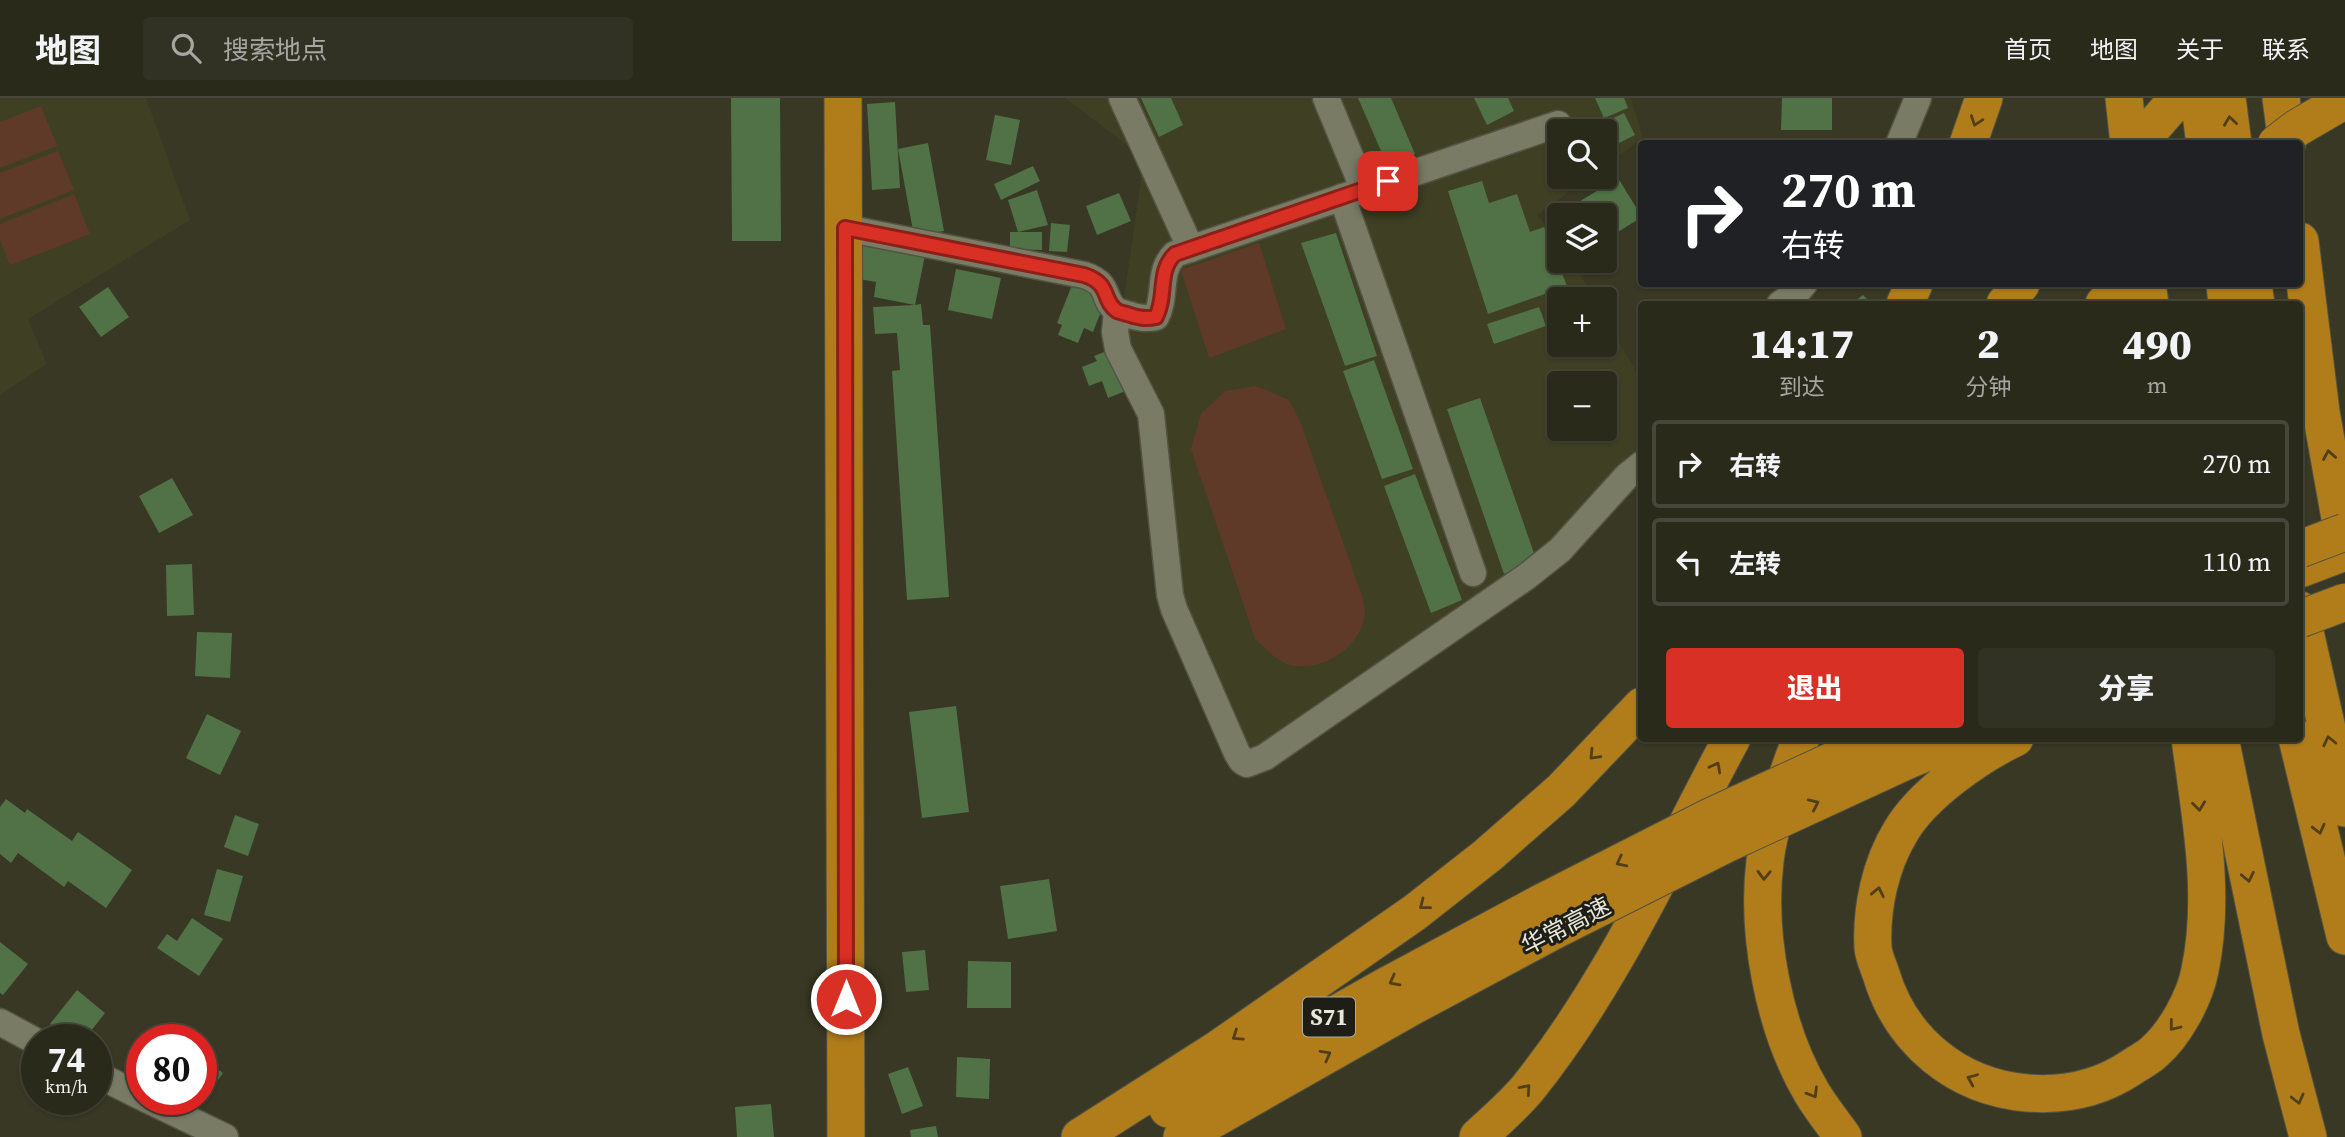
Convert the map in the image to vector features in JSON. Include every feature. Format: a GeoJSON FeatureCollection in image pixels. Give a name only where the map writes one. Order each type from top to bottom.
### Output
{"type":"FeatureCollection","features":[{"type":"Feature","properties":{"kind":"highway"},"geometry":{"type":"LineString","coordinates":[[843,98],[846,1137]]}},
{"type":"Feature","properties":{"kind":"highway"},"geometry":{"type":"LineString","coordinates":[[1969,140],[1984,98]]}},
{"type":"Feature","properties":{"kind":"highway"},"geometry":{"type":"LineString","coordinates":[[2124,98],[2129,140]]}},
{"type":"Feature","properties":{"kind":"highway"},"geometry":{"type":"LineString","coordinates":[[2141,140],[2178,98]]}},
{"type":"Feature","properties":{"kind":"highway"},"geometry":{"type":"LineString","coordinates":[[2199,98],[2204,140]]}},
{"type":"Feature","properties":{"kind":"highway"},"geometry":{"type":"LineString","coordinates":[[2227,98],[2232,140]]}},
{"type":"Feature","properties":{"kind":"highway"},"geometry":{"type":"LineString","coordinates":[[2281,98],[2286,140]]}},
{"type":"Feature","properties":{"kind":"highway"},"geometry":{"type":"LineString","coordinates":[[2281,140],[2345,100]]}},
{"type":"Feature","properties":{"kind":"highway"},"geometry":{"type":"LineString","coordinates":[[2303,265],[2321,412],[2345,546]]}},
{"type":"Feature","properties":{"kind":"highway"},"geometry":{"type":"LineString","coordinates":[[2007,301],[2019,287]]}},
{"type":"Feature","properties":{"kind":"highway"},"geometry":{"type":"LineString","coordinates":[[2115,301],[2143,293]]}},
{"type":"Feature","properties":{"kind":"highway"},"geometry":{"type":"LineString","coordinates":[[2303,548],[2345,532]]}},
{"type":"Feature","properties":{"kind":"highway"},"geometry":{"type":"LineString","coordinates":[[2303,568],[2345,552]]}},
{"type":"Feature","properties":{"kind":"highway"},"geometry":{"type":"LineString","coordinates":[[2303,606],[2345,587]]}},
{"type":"Feature","properties":{"kind":"highway"},"geometry":{"type":"LineString","coordinates":[[2303,619],[2345,602]]}},
{"type":"Feature","properties":{"kind":"highway"},"geometry":{"type":"LineString","coordinates":[[2303,620],[2345,808]]}},
{"type":"Feature","properties":{"kind":"highway"},"geometry":{"type":"LineString","coordinates":[[1080,1137],[1229,1041],[1435,897],[1561,791],[1638,710]]}},
{"type":"Feature","properties":{"kind":"highway"},"geometry":{"type":"LineString","coordinates":[[1478,1137],[1526,1091],[1579,1020],[1620,950],[1729,742]]}},
{"type":"Feature","properties":{"kind":"highway"},"geometry":{"type":"LineString","coordinates":[[1800,742],[1780,799],[1765,860],[1763,928],[1772,988],[1790,1046],[1812,1092],[1843,1137]]}},
{"type":"Feature","properties":{"kind":"highway","name":"华常高速"},"geometry":{"type":"LineString","coordinates":[[1120,1137],[1256,1057],[1548,917],[1726,844],[1894,750],[1939,742]]}},
{"type":"Feature","properties":{"kind":"highway"},"geometry":{"type":"LineString","coordinates":[[2008,742],[1967,767],[1933,794],[1901,830],[1883,868],[1875,910],[1873,950],[1886,991],[1905,1026],[1935,1057],[1969,1079],[2010,1091],[2050,1095],[2083,1089],[2117,1077],[2154,1052],[2184,1014],[2200,973],[2208,919],[2205,859],[2190,742]]}},
{"type":"Feature","properties":{"kind":"highway"},"geometry":{"type":"LineString","coordinates":[[2221,742],[2281,1034],[2308,1137]]}},
{"type":"Feature","properties":{"kind":"highway"},"geometry":{"type":"LineString","coordinates":[[2298,742],[2345,936]]}},
{"type":"Feature","properties":{"kind":"highway","name":"华常高速"},"geometry":{"type":"LineString","coordinates":[[1182,1137],[1413,1006],[1548,917]]}},
{"type":"Feature","properties":{"kind":"street"},"geometry":{"type":"LineString","coordinates":[[1122,98],[1191,249]]}},
{"type":"Feature","properties":{"kind":"street"},"geometry":{"type":"LineString","coordinates":[[1326,98],[1353,193],[1472,573]]}},
{"type":"Feature","properties":{"kind":"street"},"geometry":{"type":"LineString","coordinates":[[1901,140],[1918,98]]}},
{"type":"Feature","properties":{"kind":"street"},"geometry":{"type":"LineString","coordinates":[[845,228],[1084,275],[1096,279],[1117,311],[1145,319],[1156,317],[1160,310],[1164,269],[1167,261],[1175,254],[1547,128]]}},
{"type":"Feature","properties":{"kind":"street"},"geometry":{"type":"LineString","coordinates":[[1784,301],[1801,287]]}},
{"type":"Feature","properties":{"kind":"street"},"geometry":{"type":"LineString","coordinates":[[1117,311],[1115,332],[1118,349],[1151,414],[1167,577],[1174,609],[1237,753],[1247,764],[1265,757],[1526,577],[1560,551],[1638,467]]}},
{"type":"Feature","properties":{"kind":"street"},"geometry":{"type":"LineString","coordinates":[[0,1022],[21,1033]]}},
{"type":"Feature","properties":{"kind":"street"},"geometry":{"type":"LineString","coordinates":[[179,1115],[225,1137]]}},
{"type":"Feature","properties":{"kind":"shaded area"},"geometry":{"type":"Polygon","coordinates":[[[0,98],[146,98],[190,220],[28,319],[47,364],[0,395],[0,98]]]}},
{"type":"Feature","properties":{"kind":"shaded area"},"geometry":{"type":"Polygon","coordinates":[[[1065,98],[1631,98],[1643,138],[1617,157],[1617,119],[1547,119],[1547,189],[1573,189],[1554,203],[1547,203],[1547,208],[1537,215],[1547,228],[1547,273],[1579,273],[1588,287],[1547,287],[1547,357],[1617,357],[1617,338],[1638,375],[1638,458],[1548,554],[1250,760],[1172,589],[1154,414],[1118,340],[1144,158],[1065,98]]]}},
{"type":"Feature","properties":{"kind":"shaded area"},"geometry":{"type":"Polygon","coordinates":[[[41,106],[57,146],[0,168],[0,122],[41,106]]]}},
{"type":"Feature","properties":{"kind":"shaded area"},"geometry":{"type":"Polygon","coordinates":[[[58,151],[74,190],[0,219],[0,173],[58,151]]]}},
{"type":"Feature","properties":{"kind":"shaded area"},"geometry":{"type":"Polygon","coordinates":[[[74,194],[90,234],[10,265],[0,240],[0,224],[74,194]]]}},
{"type":"Feature","properties":{"kind":"shaded area"},"geometry":{"type":"Polygon","coordinates":[[[1259,243],[1286,329],[1209,358],[1181,270],[1259,243]]]}},
{"type":"Feature","properties":{"kind":"shaded area"},"geometry":{"type":"Polygon","coordinates":[[[1256,386],[1289,400],[1300,421],[1363,599],[1365,618],[1354,640],[1338,655],[1318,664],[1296,666],[1284,663],[1255,639],[1191,449],[1201,414],[1225,391],[1256,386]]]}},
{"type":"Feature","properties":{"kind":"building"},"geometry":{"type":"Polygon","coordinates":[[[731,98],[780,98],[781,241],[732,241],[731,98]]]}},
{"type":"Feature","properties":{"kind":"building"},"geometry":{"type":"Polygon","coordinates":[[[1141,98],[1171,98],[1183,125],[1159,137],[1141,98]]]}},
{"type":"Feature","properties":{"kind":"building"},"geometry":{"type":"Polygon","coordinates":[[[1358,98],[1391,98],[1415,154],[1388,167],[1358,98]]]}},
{"type":"Feature","properties":{"kind":"building"},"geometry":{"type":"Polygon","coordinates":[[[1474,98],[1508,98],[1514,111],[1487,125],[1474,98]]]}},
{"type":"Feature","properties":{"kind":"building"},"geometry":{"type":"Polygon","coordinates":[[[1595,98],[1624,98],[1628,108],[1604,118],[1595,98]]]}},
{"type":"Feature","properties":{"kind":"building"},"geometry":{"type":"Polygon","coordinates":[[[1782,98],[1832,98],[1832,130],[1781,130],[1782,98]]]}},
{"type":"Feature","properties":{"kind":"building"},"geometry":{"type":"Polygon","coordinates":[[[895,102],[900,188],[872,190],[867,104],[895,102]]]}},
{"type":"Feature","properties":{"kind":"building"},"geometry":{"type":"Polygon","coordinates":[[[1624,113],[1635,135],[1617,144],[1617,119],[1611,119],[1624,113]]]}},
{"type":"Feature","properties":{"kind":"building"},"geometry":{"type":"Polygon","coordinates":[[[995,115],[1020,120],[1011,165],[986,160],[995,115]]]}},
{"type":"Feature","properties":{"kind":"building"},"geometry":{"type":"Polygon","coordinates":[[[928,143],[944,231],[914,236],[898,149],[928,143]]]}},
{"type":"Feature","properties":{"kind":"building"},"geometry":{"type":"Polygon","coordinates":[[[1033,166],[1040,181],[1001,200],[994,184],[1033,166]]]}},
{"type":"Feature","properties":{"kind":"building"},"geometry":{"type":"Polygon","coordinates":[[[1618,178],[1638,210],[1638,219],[1617,233],[1617,203],[1577,203],[1600,189],[1617,189],[1618,178]]]}},
{"type":"Feature","properties":{"kind":"building"},"geometry":{"type":"Polygon","coordinates":[[[1482,181],[1489,203],[1517,194],[1530,232],[1544,227],[1547,235],[1547,273],[1562,273],[1567,286],[1547,287],[1547,293],[1488,314],[1448,191],[1482,181]]]}},
{"type":"Feature","properties":{"kind":"building"},"geometry":{"type":"Polygon","coordinates":[[[1037,190],[1048,225],[1018,232],[1008,200],[1037,190]]]}},
{"type":"Feature","properties":{"kind":"building"},"geometry":{"type":"Polygon","coordinates":[[[1119,193],[1131,221],[1097,235],[1086,206],[1119,193]]]}},
{"type":"Feature","properties":{"kind":"building"},"geometry":{"type":"Polygon","coordinates":[[[1051,223],[1070,225],[1067,252],[1049,251],[1051,223]]]}},
{"type":"Feature","properties":{"kind":"building"},"geometry":{"type":"Polygon","coordinates":[[[1010,232],[1042,232],[1042,250],[1010,249],[1010,232]]]}},
{"type":"Feature","properties":{"kind":"building"},"geometry":{"type":"Polygon","coordinates":[[[1336,233],[1377,356],[1345,366],[1301,243],[1336,233]]]}},
{"type":"Feature","properties":{"kind":"building"},"geometry":{"type":"Polygon","coordinates":[[[861,237],[926,250],[915,305],[874,297],[876,282],[853,278],[861,237]]]}},
{"type":"Feature","properties":{"kind":"building"},"geometry":{"type":"Polygon","coordinates":[[[956,269],[1001,278],[992,319],[948,310],[956,269]]]}},
{"type":"Feature","properties":{"kind":"building"},"geometry":{"type":"Polygon","coordinates":[[[1072,285],[1106,299],[1093,332],[1084,328],[1078,343],[1058,335],[1062,325],[1057,323],[1072,285]]]}},
{"type":"Feature","properties":{"kind":"building"},"geometry":{"type":"Polygon","coordinates":[[[108,287],[129,317],[101,337],[79,307],[108,287]]]}},
{"type":"Feature","properties":{"kind":"building"},"geometry":{"type":"Polygon","coordinates":[[[1863,295],[1869,301],[1855,301],[1863,295]]]}},
{"type":"Feature","properties":{"kind":"building"},"geometry":{"type":"Polygon","coordinates":[[[921,304],[923,325],[930,325],[949,597],[907,600],[892,371],[900,370],[897,333],[875,334],[873,307],[921,304]]]}},
{"type":"Feature","properties":{"kind":"building"},"geometry":{"type":"Polygon","coordinates":[[[1539,307],[1546,326],[1494,344],[1487,324],[1539,307]]]}},
{"type":"Feature","properties":{"kind":"building"},"geometry":{"type":"Polygon","coordinates":[[[1117,347],[1133,388],[1108,398],[1102,381],[1089,386],[1082,367],[1097,361],[1094,356],[1117,347]]]}},
{"type":"Feature","properties":{"kind":"building"},"geometry":{"type":"Polygon","coordinates":[[[1374,360],[1413,469],[1382,479],[1343,371],[1374,360]]]}},
{"type":"Feature","properties":{"kind":"building"},"geometry":{"type":"Polygon","coordinates":[[[1480,398],[1536,559],[1504,574],[1447,409],[1480,398]]]}},
{"type":"Feature","properties":{"kind":"building"},"geometry":{"type":"Polygon","coordinates":[[[1415,474],[1462,600],[1431,613],[1384,486],[1415,474]]]}},
{"type":"Feature","properties":{"kind":"building"},"geometry":{"type":"Polygon","coordinates":[[[172,478],[193,515],[159,533],[139,496],[172,478]]]}},
{"type":"Feature","properties":{"kind":"building"},"geometry":{"type":"Polygon","coordinates":[[[192,564],[194,615],[167,616],[166,565],[192,564]]]}},
{"type":"Feature","properties":{"kind":"building"},"geometry":{"type":"Polygon","coordinates":[[[197,632],[232,633],[230,678],[195,676],[197,632]]]}},
{"type":"Feature","properties":{"kind":"building"},"geometry":{"type":"Polygon","coordinates":[[[956,706],[969,812],[922,818],[909,712],[956,706]]]}},
{"type":"Feature","properties":{"kind":"building"},"geometry":{"type":"Polygon","coordinates":[[[207,714],[241,731],[220,775],[186,758],[207,714]]]}},
{"type":"Feature","properties":{"kind":"building"},"geometry":{"type":"Polygon","coordinates":[[[6,799],[25,813],[27,809],[72,841],[78,832],[132,870],[106,908],[68,881],[64,887],[18,853],[11,863],[0,854],[0,807],[6,799]]]}},
{"type":"Feature","properties":{"kind":"building"},"geometry":{"type":"Polygon","coordinates":[[[235,815],[259,824],[248,856],[224,847],[235,815]]]}},
{"type":"Feature","properties":{"kind":"building"},"geometry":{"type":"Polygon","coordinates":[[[217,869],[243,876],[230,922],[204,915],[217,869]]]}},
{"type":"Feature","properties":{"kind":"building"},"geometry":{"type":"Polygon","coordinates":[[[1049,879],[1057,931],[1008,939],[1000,886],[1049,879]]]}},
{"type":"Feature","properties":{"kind":"building"},"geometry":{"type":"Polygon","coordinates":[[[192,918],[223,939],[199,976],[157,948],[167,934],[177,941],[192,918]]]}},
{"type":"Feature","properties":{"kind":"building"},"geometry":{"type":"Polygon","coordinates":[[[0,942],[28,964],[3,995],[0,993],[0,942]]]}},
{"type":"Feature","properties":{"kind":"building"},"geometry":{"type":"Polygon","coordinates":[[[925,950],[929,990],[906,992],[902,952],[925,950]]]}},
{"type":"Feature","properties":{"kind":"building"},"geometry":{"type":"Polygon","coordinates":[[[968,961],[1011,962],[1011,1008],[967,1008],[968,961]]]}},
{"type":"Feature","properties":{"kind":"building"},"geometry":{"type":"Polygon","coordinates":[[[77,990],[105,1013],[96,1024],[50,1024],[77,990]]]}},
{"type":"Feature","properties":{"kind":"building"},"geometry":{"type":"Polygon","coordinates":[[[957,1057],[990,1059],[989,1099],[956,1097],[957,1057]]]}},
{"type":"Feature","properties":{"kind":"building"},"geometry":{"type":"Polygon","coordinates":[[[908,1067],[923,1106],[902,1114],[888,1074],[908,1067]]]}},
{"type":"Feature","properties":{"kind":"building"},"geometry":{"type":"Polygon","coordinates":[[[217,1069],[223,1073],[217,1081],[217,1069]]]}},
{"type":"Feature","properties":{"kind":"building"},"geometry":{"type":"Polygon","coordinates":[[[771,1104],[774,1137],[737,1137],[735,1107],[771,1104]]]}},
{"type":"Feature","properties":{"kind":"building"},"geometry":{"type":"Polygon","coordinates":[[[936,1126],[938,1137],[911,1137],[910,1130],[936,1126]]]}},
{"type":"Feature","properties":{"kind":"route"},"geometry":{"type":"LineString","coordinates":[[846,999],[845,228],[1084,275],[1096,279],[1117,311],[1145,319],[1156,317],[1160,310],[1164,269],[1167,261],[1175,254],[1388,181]]}}]}
